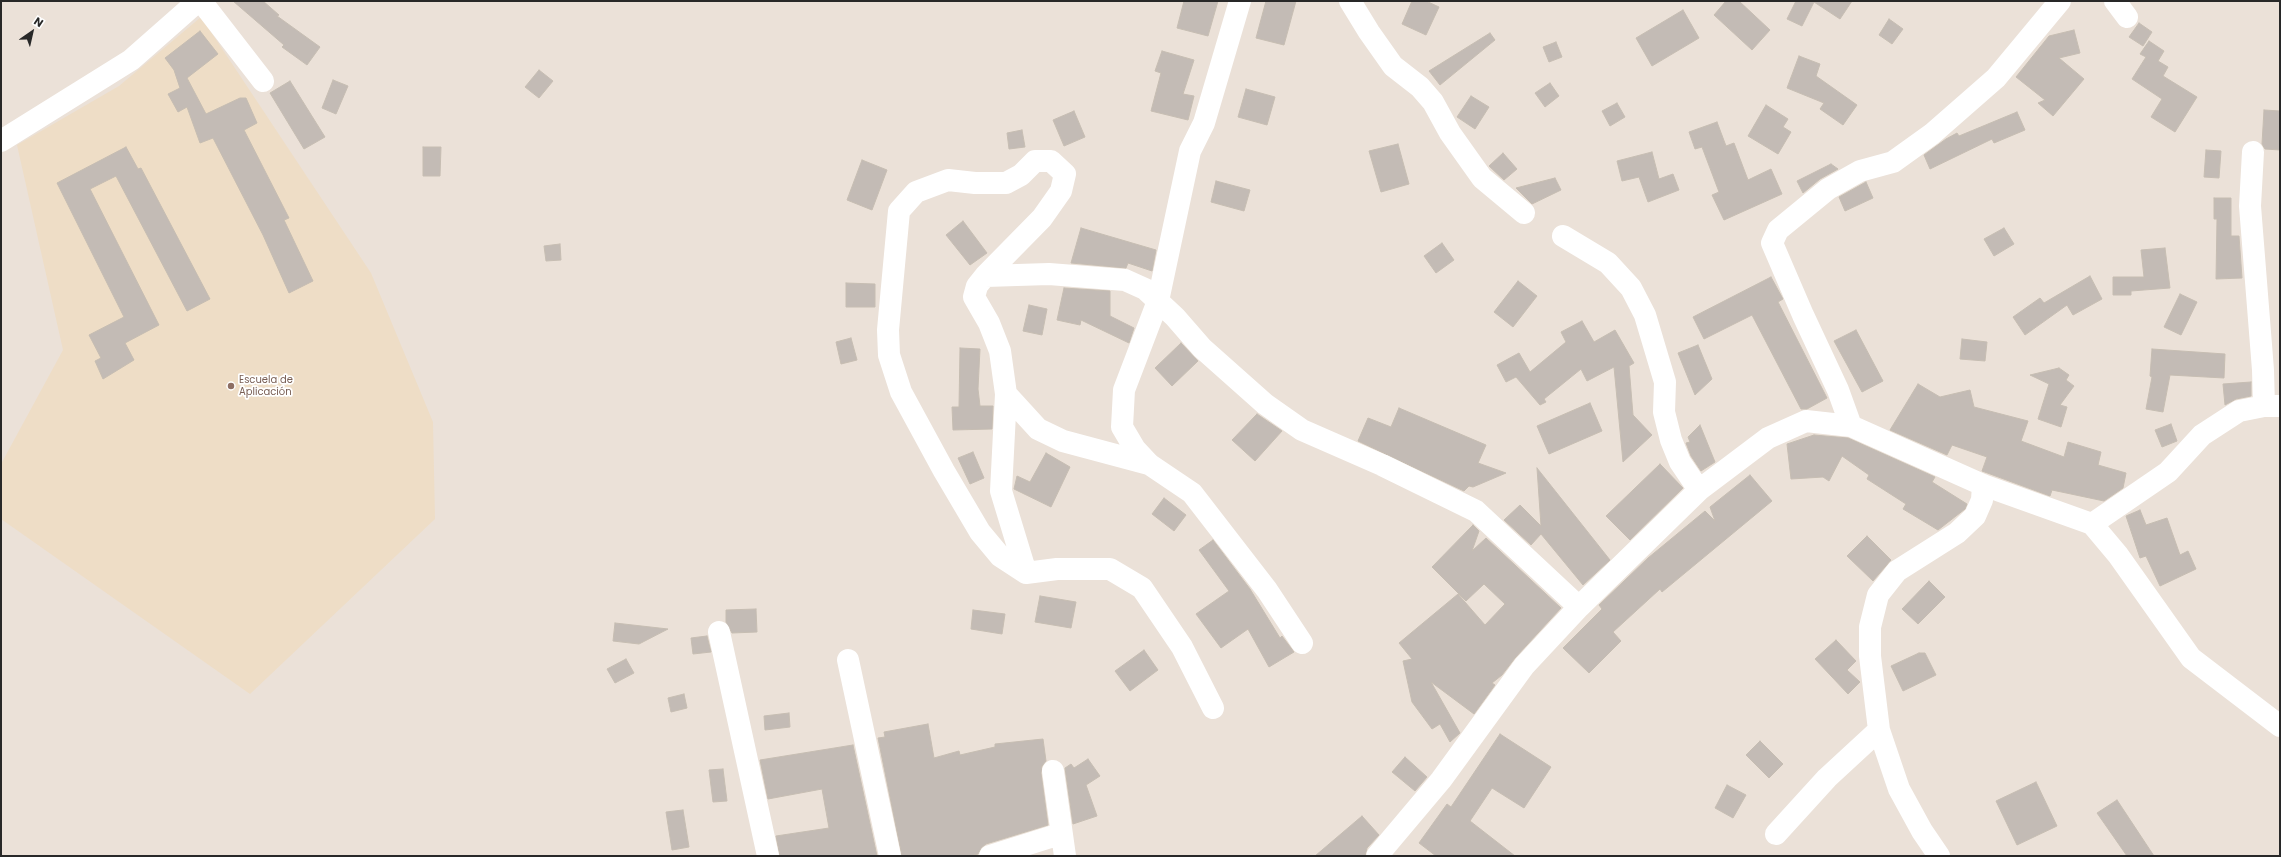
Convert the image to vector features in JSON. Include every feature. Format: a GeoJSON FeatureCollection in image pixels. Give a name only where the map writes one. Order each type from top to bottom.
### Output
{"type":"FeatureCollection","features":[{"type":"Feature","properties":{"kind":"street"},"geometry":{"type":"LineString","coordinates":[[1,141],[131,60],[198,1]]}},
{"type":"Feature","properties":{"kind":"street"},"geometry":{"type":"LineString","coordinates":[[201,1],[263,81]]}},
{"type":"Feature","properties":{"kind":"street"},"geometry":{"type":"LineString","coordinates":[[1240,1],[1204,123],[1190,151],[1158,301],[1124,390],[1122,427],[1135,449],[1149,464],[1192,493],[1267,590],[1302,643]]}},
{"type":"Feature","properties":{"kind":"street"},"geometry":{"type":"LineString","coordinates":[[1350,1],[1369,32],[1393,66],[1420,87],[1433,102],[1450,133],[1482,178],[1524,213]]}},
{"type":"Feature","properties":{"kind":"street"},"geometry":{"type":"LineString","coordinates":[[1851,426],[1838,390],[1772,244],[1778,230],[1828,189],[1860,171],[1893,162],[1932,134],[1996,78],[2060,1]]}},
{"type":"Feature","properties":{"kind":"street"},"geometry":{"type":"LineString","coordinates":[[2092,524],[2168,472],[2202,435],[2239,411],[2272,406],[2263,370],[2250,206],[2253,152]]}},
{"type":"Feature","properties":{"kind":"street"},"geometry":{"type":"LineString","coordinates":[[1026,573],[1001,491],[1006,394],[1000,352],[989,323],[974,297],[977,286],[985,276],[1042,218],[1060,192],[1065,174],[1052,161],[1035,161],[1021,175],[1006,183],[975,183],[948,180],[916,192],[899,211],[888,330],[889,355],[901,392],[944,471],[980,532],[1000,556],[1026,573],[1057,569],[1110,569],[1142,588],[1182,647],[1213,708]]}},
{"type":"Feature","properties":{"kind":"street"},"geometry":{"type":"LineString","coordinates":[[1563,236],[1608,263],[1631,288],[1645,315],[1665,382],[1664,412],[1671,440],[1680,462],[1699,490]]}},
{"type":"Feature","properties":{"kind":"street"},"geometry":{"type":"LineString","coordinates":[[985,276],[1049,274],[1125,280],[1145,289],[1202,348],[1265,404],[1302,430],[1389,468],[1476,511],[1579,607]]}},
{"type":"Feature","properties":{"kind":"street"},"geometry":{"type":"LineString","coordinates":[[1006,394],[1038,429],[1063,441],[1149,464]]}},
{"type":"Feature","properties":{"kind":"street"},"geometry":{"type":"LineString","coordinates":[[1377,856],[1442,780],[1524,666],[1579,607],[1699,490],[1768,438],[1806,421],[1851,426],[1983,485],[2092,524],[2118,555],[2191,658],[2280,726]]}},
{"type":"Feature","properties":{"kind":"street"},"geometry":{"type":"LineString","coordinates":[[1939,856],[1922,831],[1899,788],[1878,730],[1870,656],[1870,634],[1878,595],[1897,571],[1957,532],[1975,516],[1982,500],[1983,485]]}},
{"type":"Feature","properties":{"kind":"street"},"geometry":{"type":"LineString","coordinates":[[719,632],[768,856]]}},
{"type":"Feature","properties":{"kind":"street"},"geometry":{"type":"LineString","coordinates":[[848,660],[890,856]]}},
{"type":"Feature","properties":{"kind":"street"},"geometry":{"type":"LineString","coordinates":[[1776,834],[1827,778],[1878,730]]}},
{"type":"Feature","properties":{"kind":"street"},"geometry":{"type":"LineString","coordinates":[[1053,772],[1060,834],[1065,856]]}},
{"type":"Feature","properties":{"kind":"street"},"geometry":{"type":"LineString","coordinates":[[990,856],[1060,834]]}},
{"type":"Feature","properties":{"kind":"shaded area","name":"Escuela de Aplicación"},"geometry":{"type":"Polygon","coordinates":[[[201,17],[371,273],[433,422],[435,519],[250,694],[1,519],[1,464],[63,350],[17,145],[119,86],[201,17]]]}},
{"type":"Feature","properties":{"kind":"building"},"geometry":{"type":"Polygon","coordinates":[[[233,1],[263,1],[279,15],[277,16],[320,47],[307,65],[282,47],[284,45],[233,1]]]}},
{"type":"Feature","properties":{"kind":"building"},"geometry":{"type":"Polygon","coordinates":[[[1184,1],[1218,1],[1208,36],[1177,28],[1184,1]]]}},
{"type":"Feature","properties":{"kind":"building"},"geometry":{"type":"Polygon","coordinates":[[[1266,1],[1296,1],[1284,45],[1256,38],[1266,1]]]}},
{"type":"Feature","properties":{"kind":"building"},"geometry":{"type":"Polygon","coordinates":[[[1412,1],[1426,1],[1439,7],[1426,35],[1402,24],[1412,1]]]}},
{"type":"Feature","properties":{"kind":"building"},"geometry":{"type":"Polygon","coordinates":[[[1726,1],[1739,1],[1770,30],[1752,50],[1714,15],[1726,1]]]}},
{"type":"Feature","properties":{"kind":"building"},"geometry":{"type":"Polygon","coordinates":[[[1796,1],[1852,1],[1840,19],[1814,2],[1802,26],[1787,19],[1796,1]]]}},
{"type":"Feature","properties":{"kind":"building"},"geometry":{"type":"Polygon","coordinates":[[[1683,10],[1699,38],[1652,66],[1636,38],[1683,10]]]}},
{"type":"Feature","properties":{"kind":"building"},"geometry":{"type":"Polygon","coordinates":[[[1889,19],[1903,29],[1892,44],[1879,35],[1889,19]]]}},
{"type":"Feature","properties":{"kind":"building"},"geometry":{"type":"Polygon","coordinates":[[[2139,23],[2152,32],[2143,46],[2129,37],[2139,23]]]}},
{"type":"Feature","properties":{"kind":"building"},"geometry":{"type":"Polygon","coordinates":[[[2074,30],[2080,53],[2059,58],[2084,79],[2053,116],[2038,103],[2045,100],[2016,77],[2049,36],[2074,30]]]}},
{"type":"Feature","properties":{"kind":"building"},"geometry":{"type":"Polygon","coordinates":[[[200,31],[218,54],[187,78],[206,114],[240,98],[246,98],[257,123],[244,130],[289,218],[284,220],[313,281],[289,293],[263,235],[213,138],[200,143],[187,107],[178,112],[168,94],[180,88],[174,70],[165,58],[200,31]]]}},
{"type":"Feature","properties":{"kind":"building"},"geometry":{"type":"Polygon","coordinates":[[[1490,33],[1495,40],[1440,85],[1429,71],[1490,33]]]}},
{"type":"Feature","properties":{"kind":"building"},"geometry":{"type":"Polygon","coordinates":[[[2149,41],[2164,51],[2158,61],[2168,67],[2163,76],[2197,97],[2175,132],[2151,117],[2162,99],[2132,79],[2146,57],[2140,54],[2149,41]]]}},
{"type":"Feature","properties":{"kind":"building"},"geometry":{"type":"Polygon","coordinates":[[[1556,42],[1562,57],[1549,62],[1543,47],[1556,42]]]}},
{"type":"Feature","properties":{"kind":"building"},"geometry":{"type":"Polygon","coordinates":[[[1162,51],[1194,60],[1183,94],[1194,96],[1188,120],[1151,111],[1161,73],[1155,71],[1162,51]]]}},
{"type":"Feature","properties":{"kind":"building"},"geometry":{"type":"Polygon","coordinates":[[[1799,56],[1820,64],[1816,76],[1857,105],[1843,125],[1820,109],[1824,103],[1787,88],[1799,56]]]}},
{"type":"Feature","properties":{"kind":"building"},"geometry":{"type":"Polygon","coordinates":[[[539,70],[553,81],[539,98],[525,87],[539,70]]]}},
{"type":"Feature","properties":{"kind":"building"},"geometry":{"type":"Polygon","coordinates":[[[333,80],[348,86],[336,114],[322,108],[333,80]]]}},
{"type":"Feature","properties":{"kind":"building"},"geometry":{"type":"Polygon","coordinates":[[[290,81],[325,137],[304,149],[270,93],[290,81]]]}},
{"type":"Feature","properties":{"kind":"building"},"geometry":{"type":"Polygon","coordinates":[[[1550,83],[1559,96],[1545,107],[1535,93],[1550,83]]]}},
{"type":"Feature","properties":{"kind":"building"},"geometry":{"type":"Polygon","coordinates":[[[1246,89],[1275,97],[1267,125],[1238,117],[1246,89]]]}},
{"type":"Feature","properties":{"kind":"building"},"geometry":{"type":"Polygon","coordinates":[[[1471,96],[1489,107],[1475,129],[1457,117],[1471,96]]]}},
{"type":"Feature","properties":{"kind":"building"},"geometry":{"type":"Polygon","coordinates":[[[1617,103],[1625,117],[1610,126],[1602,111],[1617,103]]]}},
{"type":"Feature","properties":{"kind":"building"},"geometry":{"type":"Polygon","coordinates":[[[1766,105],[1788,119],[1783,127],[1791,132],[1778,154],[1748,136],[1766,105]]]}},
{"type":"Feature","properties":{"kind":"building"},"geometry":{"type":"Polygon","coordinates":[[[2264,110],[2280,111],[2280,150],[2265,149],[2262,144],[2264,110]]]}},
{"type":"Feature","properties":{"kind":"building"},"geometry":{"type":"Polygon","coordinates":[[[1074,111],[1085,137],[1064,146],[1053,120],[1074,111]]]}},
{"type":"Feature","properties":{"kind":"building"},"geometry":{"type":"Polygon","coordinates":[[[2017,112],[2025,130],[1994,143],[1992,139],[1930,169],[1924,155],[1946,139],[1957,133],[1959,136],[2017,112]]]}},
{"type":"Feature","properties":{"kind":"building"},"geometry":{"type":"Polygon","coordinates":[[[1717,122],[1726,146],[1734,143],[1748,180],[1771,169],[1782,194],[1724,220],[1712,195],[1719,192],[1702,147],[1695,149],[1689,132],[1717,122]]]}},
{"type":"Feature","properties":{"kind":"building"},"geometry":{"type":"Polygon","coordinates":[[[1022,130],[1025,147],[1009,149],[1007,133],[1022,130]]]}},
{"type":"Feature","properties":{"kind":"building"},"geometry":{"type":"Polygon","coordinates":[[[1398,144],[1409,184],[1381,192],[1369,151],[1398,144]]]}},
{"type":"Feature","properties":{"kind":"building"},"geometry":{"type":"Polygon","coordinates":[[[126,147],[138,169],[141,168],[210,299],[187,311],[116,176],[90,189],[159,325],[125,343],[134,360],[103,379],[95,361],[101,358],[89,335],[124,317],[57,183],[126,147]]]}},
{"type":"Feature","properties":{"kind":"building"},"geometry":{"type":"Polygon","coordinates":[[[423,147],[441,147],[440,176],[423,176],[423,147]]]}},
{"type":"Feature","properties":{"kind":"building"},"geometry":{"type":"Polygon","coordinates":[[[2206,150],[2221,151],[2219,178],[2204,177],[2206,150]]]}},
{"type":"Feature","properties":{"kind":"building"},"geometry":{"type":"Polygon","coordinates":[[[1652,152],[1659,179],[1673,174],[1679,190],[1648,202],[1639,177],[1622,181],[1617,161],[1652,152]]]}},
{"type":"Feature","properties":{"kind":"building"},"geometry":{"type":"Polygon","coordinates":[[[1503,153],[1517,169],[1504,180],[1489,166],[1503,153]]]}},
{"type":"Feature","properties":{"kind":"building"},"geometry":{"type":"Polygon","coordinates":[[[862,160],[887,170],[872,210],[847,200],[862,160]]]}},
{"type":"Feature","properties":{"kind":"building"},"geometry":{"type":"Polygon","coordinates":[[[1831,164],[1838,169],[1820,179],[1803,193],[1797,181],[1831,164]]]}},
{"type":"Feature","properties":{"kind":"building"},"geometry":{"type":"Polygon","coordinates":[[[1555,178],[1561,190],[1532,204],[1516,188],[1555,178]]]}},
{"type":"Feature","properties":{"kind":"building"},"geometry":{"type":"Polygon","coordinates":[[[1216,181],[1250,190],[1244,211],[1211,202],[1216,181]]]}},
{"type":"Feature","properties":{"kind":"building"},"geometry":{"type":"Polygon","coordinates":[[[1866,182],[1873,198],[1845,211],[1839,197],[1866,182]]]}},
{"type":"Feature","properties":{"kind":"building"},"geometry":{"type":"Polygon","coordinates":[[[2214,198],[2231,198],[2231,236],[2239,236],[2242,278],[2216,279],[2217,219],[2214,219],[2214,198]]]}},
{"type":"Feature","properties":{"kind":"building"},"geometry":{"type":"Polygon","coordinates":[[[963,221],[987,253],[970,265],[946,235],[963,221]]]}},
{"type":"Feature","properties":{"kind":"building"},"geometry":{"type":"Polygon","coordinates":[[[1081,228],[1156,250],[1152,271],[1128,263],[1126,268],[1071,263],[1081,228]]]}},
{"type":"Feature","properties":{"kind":"building"},"geometry":{"type":"Polygon","coordinates":[[[2004,228],[2014,244],[1994,256],[1984,239],[2004,228]]]}},
{"type":"Feature","properties":{"kind":"building"},"geometry":{"type":"Polygon","coordinates":[[[1442,243],[1454,260],[1436,273],[1424,256],[1442,243]]]}},
{"type":"Feature","properties":{"kind":"building"},"geometry":{"type":"Polygon","coordinates":[[[560,244],[561,260],[546,261],[544,246],[560,244]]]}},
{"type":"Feature","properties":{"kind":"building"},"geometry":{"type":"Polygon","coordinates":[[[2165,248],[2170,288],[2131,291],[2131,295],[2113,295],[2113,277],[2144,277],[2141,250],[2165,248]]]}},
{"type":"Feature","properties":{"kind":"building"},"geometry":{"type":"Polygon","coordinates":[[[2090,276],[2102,299],[2073,315],[2067,305],[2025,335],[2013,317],[2040,298],[2044,303],[2090,276]]]}},
{"type":"Feature","properties":{"kind":"building"},"geometry":{"type":"Polygon","coordinates":[[[1771,277],[1783,299],[1778,302],[1827,398],[1807,409],[1801,409],[1752,315],[1704,339],[1693,317],[1771,277]]]}},
{"type":"Feature","properties":{"kind":"building"},"geometry":{"type":"Polygon","coordinates":[[[1518,281],[1537,296],[1513,327],[1494,312],[1518,281]]]}},
{"type":"Feature","properties":{"kind":"building"},"geometry":{"type":"Polygon","coordinates":[[[846,283],[875,284],[875,307],[846,307],[846,283]]]}},
{"type":"Feature","properties":{"kind":"building"},"geometry":{"type":"Polygon","coordinates":[[[1064,288],[1110,291],[1110,316],[1134,328],[1129,343],[1081,320],[1080,325],[1057,320],[1064,288]]]}},
{"type":"Feature","properties":{"kind":"building"},"geometry":{"type":"Polygon","coordinates":[[[2180,294],[2197,302],[2181,335],[2164,327],[2180,294]]]}},
{"type":"Feature","properties":{"kind":"building"},"geometry":{"type":"Polygon","coordinates":[[[1029,305],[1047,309],[1042,335],[1023,331],[1029,305]]]}},
{"type":"Feature","properties":{"kind":"building"},"geometry":{"type":"Polygon","coordinates":[[[1582,321],[1594,342],[1615,330],[1634,363],[1629,366],[1633,415],[1652,435],[1623,462],[1614,367],[1587,381],[1581,369],[1544,399],[1546,402],[1540,405],[1516,377],[1506,382],[1497,365],[1519,353],[1530,372],[1566,342],[1561,332],[1582,321]]]}},
{"type":"Feature","properties":{"kind":"building"},"geometry":{"type":"Polygon","coordinates":[[[1856,330],[1883,381],[1862,392],[1834,341],[1856,330]]]}},
{"type":"Feature","properties":{"kind":"building"},"geometry":{"type":"Polygon","coordinates":[[[851,338],[857,360],[841,364],[836,342],[851,338]]]}},
{"type":"Feature","properties":{"kind":"building"},"geometry":{"type":"Polygon","coordinates":[[[1962,339],[1987,342],[1985,361],[1960,359],[1962,339]]]}},
{"type":"Feature","properties":{"kind":"building"},"geometry":{"type":"Polygon","coordinates":[[[1181,343],[1198,361],[1172,386],[1155,368],[1181,343]]]}},
{"type":"Feature","properties":{"kind":"building"},"geometry":{"type":"Polygon","coordinates":[[[1698,345],[1712,379],[1695,395],[1678,353],[1698,345]]]}},
{"type":"Feature","properties":{"kind":"building"},"geometry":{"type":"Polygon","coordinates":[[[960,348],[980,349],[978,389],[980,406],[993,406],[992,429],[953,430],[952,407],[959,407],[960,348]]]}},
{"type":"Feature","properties":{"kind":"building"},"geometry":{"type":"Polygon","coordinates":[[[2152,349],[2225,354],[2224,378],[2170,375],[2163,412],[2146,409],[2152,377],[2150,376],[2152,349]]]}},
{"type":"Feature","properties":{"kind":"building"},"geometry":{"type":"Polygon","coordinates":[[[2059,368],[2069,375],[2066,380],[2074,386],[2060,405],[2067,407],[2061,427],[2038,419],[2049,384],[2030,375],[2059,368]]]}},
{"type":"Feature","properties":{"kind":"building"},"geometry":{"type":"Polygon","coordinates":[[[2251,382],[2251,396],[2236,399],[2225,405],[2223,384],[2251,382]]]}},
{"type":"Feature","properties":{"kind":"building"},"geometry":{"type":"Polygon","coordinates":[[[1918,384],[1940,397],[1970,390],[1974,407],[2028,421],[2021,441],[2064,457],[2068,442],[2101,452],[2098,465],[2126,473],[2123,488],[2104,501],[2052,490],[2050,496],[1982,471],[1987,457],[1952,445],[1947,455],[1890,430],[1918,384]]]}},
{"type":"Feature","properties":{"kind":"building"},"geometry":{"type":"Polygon","coordinates":[[[1590,403],[1602,431],[1549,454],[1537,426],[1590,403]]]}},
{"type":"Feature","properties":{"kind":"building"},"geometry":{"type":"Polygon","coordinates":[[[1399,408],[1486,445],[1478,463],[1506,473],[1473,487],[1469,486],[1464,491],[1358,441],[1368,418],[1391,427],[1399,408]]]}},
{"type":"Feature","properties":{"kind":"building"},"geometry":{"type":"Polygon","coordinates":[[[1257,414],[1282,431],[1255,461],[1232,440],[1257,414]]]}},
{"type":"Feature","properties":{"kind":"building"},"geometry":{"type":"Polygon","coordinates":[[[2171,424],[2177,441],[2162,447],[2155,430],[2171,424]]]}},
{"type":"Feature","properties":{"kind":"building"},"geometry":{"type":"Polygon","coordinates":[[[1700,425],[1715,462],[1701,471],[1691,456],[1686,443],[1690,442],[1688,437],[1700,425]]]}},
{"type":"Feature","properties":{"kind":"building"},"geometry":{"type":"Polygon","coordinates":[[[1814,435],[1848,438],[1935,477],[1932,482],[1967,504],[1965,509],[1938,530],[1903,509],[1906,504],[1867,479],[1869,475],[1842,456],[1829,481],[1823,477],[1791,479],[1787,444],[1814,435]]]}},
{"type":"Feature","properties":{"kind":"building"},"geometry":{"type":"Polygon","coordinates":[[[973,452],[984,478],[970,484],[958,458],[973,452]]]}},
{"type":"Feature","properties":{"kind":"building"},"geometry":{"type":"Polygon","coordinates":[[[1046,453],[1070,467],[1051,507],[1014,489],[1017,476],[1030,482],[1046,453]]]}},
{"type":"Feature","properties":{"kind":"building"},"geometry":{"type":"Polygon","coordinates":[[[1660,464],[1683,488],[1630,540],[1606,516],[1660,464]]]}},
{"type":"Feature","properties":{"kind":"building"},"geometry":{"type":"Polygon","coordinates":[[[1537,468],[1610,560],[1583,585],[1541,534],[1531,545],[1504,520],[1520,505],[1541,526],[1537,468]]]}},
{"type":"Feature","properties":{"kind":"building"},"geometry":{"type":"Polygon","coordinates":[[[1750,475],[1772,501],[1662,592],[1660,589],[1613,632],[1621,641],[1589,673],[1563,648],[1602,609],[1599,605],[1648,558],[1705,511],[1715,521],[1710,507],[1750,475]]]}},
{"type":"Feature","properties":{"kind":"building"},"geometry":{"type":"Polygon","coordinates":[[[1164,498],[1186,515],[1174,531],[1152,514],[1164,498]]]}},
{"type":"Feature","properties":{"kind":"building"},"geometry":{"type":"Polygon","coordinates":[[[2140,510],[2146,525],[2167,518],[2180,555],[2188,551],[2196,569],[2160,586],[2146,556],[2140,558],[2126,516],[2140,510]]]}},
{"type":"Feature","properties":{"kind":"building"},"geometry":{"type":"Polygon","coordinates":[[[1473,525],[1479,531],[1472,551],[1486,538],[1561,608],[1515,658],[1502,675],[1492,683],[1495,685],[1474,714],[1431,682],[1460,733],[1450,742],[1440,724],[1432,729],[1412,702],[1403,661],[1412,659],[1399,643],[1458,594],[1485,625],[1505,604],[1484,584],[1466,601],[1432,567],[1473,525]]]}},
{"type":"Feature","properties":{"kind":"building"},"geometry":{"type":"Polygon","coordinates":[[[1867,536],[1891,560],[1873,581],[1847,556],[1867,536]]]}},
{"type":"Feature","properties":{"kind":"building"},"geometry":{"type":"Polygon","coordinates":[[[1213,540],[1250,589],[1280,638],[1282,636],[1294,652],[1269,667],[1248,629],[1221,648],[1196,614],[1229,591],[1199,550],[1213,540]]]}},
{"type":"Feature","properties":{"kind":"building"},"geometry":{"type":"Polygon","coordinates":[[[1929,581],[1945,597],[1918,624],[1902,609],[1929,581]]]}},
{"type":"Feature","properties":{"kind":"building"},"geometry":{"type":"Polygon","coordinates":[[[1040,596],[1076,602],[1071,628],[1035,622],[1040,596]]]}},
{"type":"Feature","properties":{"kind":"building"},"geometry":{"type":"Polygon","coordinates":[[[756,609],[757,632],[732,633],[726,622],[726,610],[756,609]]]}},
{"type":"Feature","properties":{"kind":"building"},"geometry":{"type":"Polygon","coordinates":[[[973,610],[1005,614],[1002,634],[971,629],[973,610]]]}},
{"type":"Feature","properties":{"kind":"building"},"geometry":{"type":"Polygon","coordinates":[[[615,623],[668,629],[639,644],[613,641],[615,623]]]}},
{"type":"Feature","properties":{"kind":"building"},"geometry":{"type":"Polygon","coordinates":[[[707,636],[711,652],[693,654],[691,638],[707,636]]]}},
{"type":"Feature","properties":{"kind":"building"},"geometry":{"type":"Polygon","coordinates":[[[1836,640],[1856,661],[1847,670],[1860,682],[1848,694],[1815,659],[1836,640]]]}},
{"type":"Feature","properties":{"kind":"building"},"geometry":{"type":"Polygon","coordinates":[[[1144,650],[1158,670],[1130,691],[1115,671],[1144,650]]]}},
{"type":"Feature","properties":{"kind":"building"},"geometry":{"type":"Polygon","coordinates":[[[1919,653],[1925,653],[1936,675],[1903,691],[1891,666],[1919,653]]]}},
{"type":"Feature","properties":{"kind":"building"},"geometry":{"type":"Polygon","coordinates":[[[626,659],[634,673],[615,683],[607,669],[626,659]]]}},
{"type":"Feature","properties":{"kind":"building"},"geometry":{"type":"Polygon","coordinates":[[[684,694],[687,708],[671,712],[668,698],[684,694]]]}},
{"type":"Feature","properties":{"kind":"building"},"geometry":{"type":"Polygon","coordinates":[[[789,713],[790,727],[765,730],[764,716],[789,713]]]}},
{"type":"Feature","properties":{"kind":"building"},"geometry":{"type":"Polygon","coordinates":[[[928,724],[934,758],[959,751],[960,755],[995,747],[995,744],[1043,739],[1046,761],[1042,766],[1041,773],[1048,825],[986,844],[981,848],[978,854],[970,856],[902,856],[878,738],[885,737],[884,732],[928,724]]]}},
{"type":"Feature","properties":{"kind":"building"},"geometry":{"type":"Polygon","coordinates":[[[1500,734],[1551,767],[1524,808],[1492,788],[1470,821],[1515,856],[1436,856],[1419,843],[1447,804],[1451,807],[1500,734]]]}},
{"type":"Feature","properties":{"kind":"building"},"geometry":{"type":"Polygon","coordinates":[[[1760,741],[1783,764],[1769,778],[1746,755],[1760,741]]]}},
{"type":"Feature","properties":{"kind":"building"},"geometry":{"type":"Polygon","coordinates":[[[853,745],[877,856],[780,856],[776,836],[829,828],[822,789],[768,799],[760,760],[853,745]]]}},
{"type":"Feature","properties":{"kind":"building"},"geometry":{"type":"Polygon","coordinates":[[[1405,757],[1427,777],[1415,791],[1392,772],[1405,757]]]}},
{"type":"Feature","properties":{"kind":"building"},"geometry":{"type":"Polygon","coordinates":[[[1088,759],[1100,776],[1086,785],[1097,816],[1073,824],[1065,768],[1071,764],[1074,768],[1088,759]]]}},
{"type":"Feature","properties":{"kind":"building"},"geometry":{"type":"Polygon","coordinates":[[[723,769],[727,801],[713,802],[709,770],[723,769]]]}},
{"type":"Feature","properties":{"kind":"building"},"geometry":{"type":"Polygon","coordinates":[[[2036,782],[2057,826],[2017,845],[1996,801],[2036,782]]]}},
{"type":"Feature","properties":{"kind":"building"},"geometry":{"type":"Polygon","coordinates":[[[1727,785],[1746,795],[1733,818],[1715,808],[1727,785]]]}},
{"type":"Feature","properties":{"kind":"building"},"geometry":{"type":"Polygon","coordinates":[[[2117,800],[2154,856],[2127,856],[2097,813],[2117,800]]]}},
{"type":"Feature","properties":{"kind":"building"},"geometry":{"type":"Polygon","coordinates":[[[683,810],[689,847],[672,850],[666,812],[683,810]]]}},
{"type":"Feature","properties":{"kind":"building"},"geometry":{"type":"Polygon","coordinates":[[[1362,816],[1379,835],[1367,848],[1365,856],[1315,856],[1362,816]]]}},
{"type":"Feature","properties":{"kind":"place","name":"Escuela de Aplicación"},"geometry":{"type":"Point","coordinates":[231,386]}}]}
